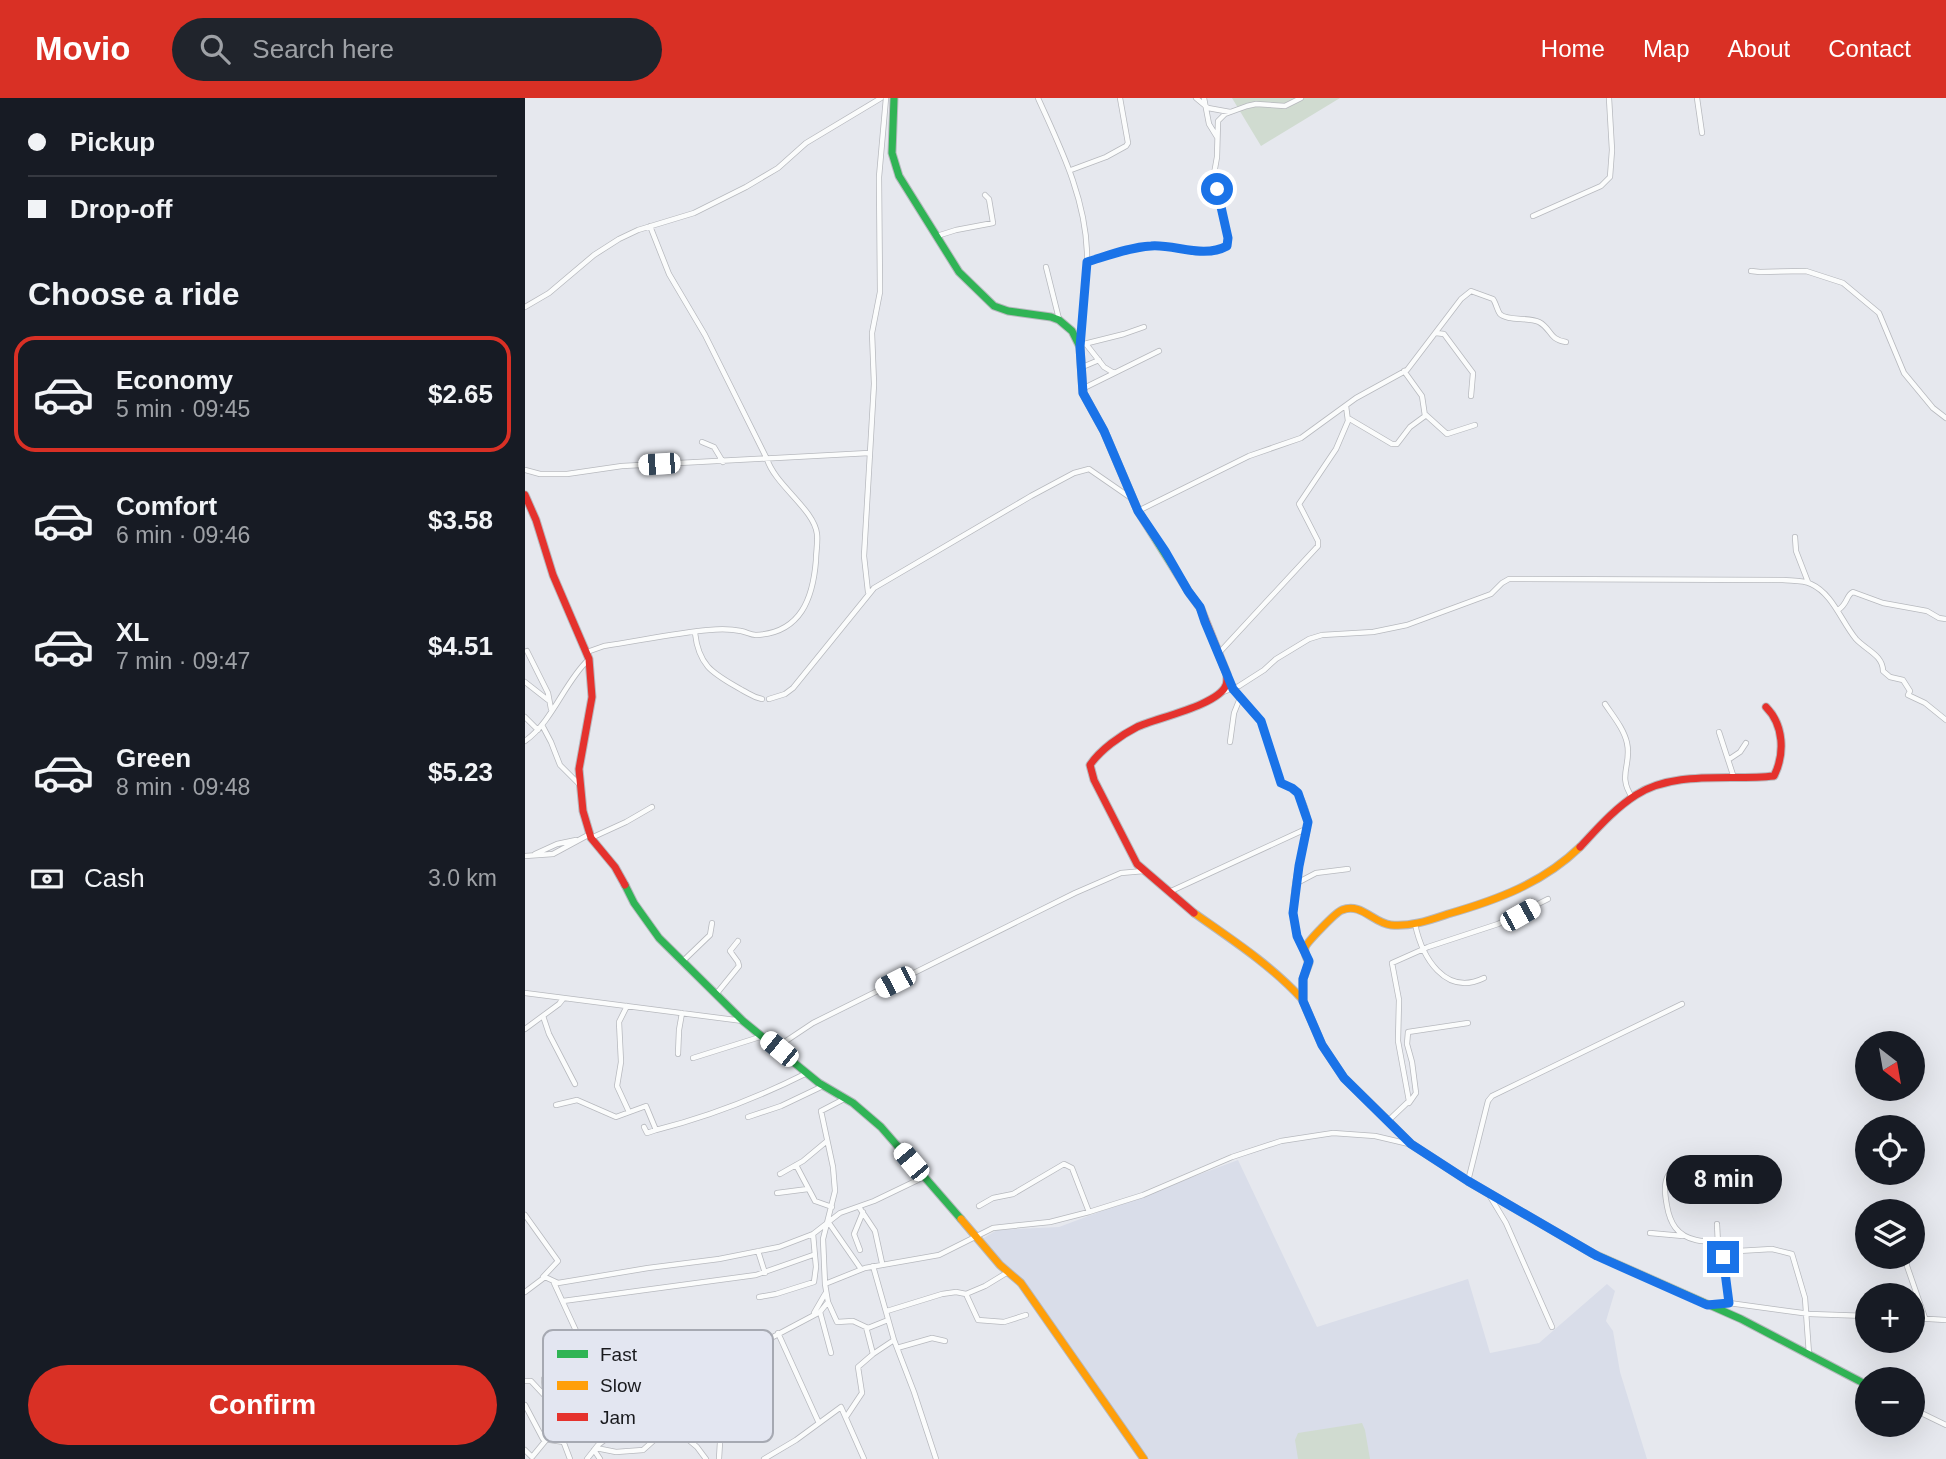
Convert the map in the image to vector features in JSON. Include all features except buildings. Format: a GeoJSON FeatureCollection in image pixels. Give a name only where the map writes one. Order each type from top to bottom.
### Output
{"type":"FeatureCollection","features":[{"type":"Feature","properties":{"kind":"street"},"geometry":{"type":"LineString","coordinates":[[525,307],[549,293],[609,245],[630,233],[694,214],[746,187],[783,164],[806,143],[884,98]]}},
{"type":"Feature","properties":{"kind":"street"},"geometry":{"type":"LineString","coordinates":[[868,592],[864,570],[874,384],[872,333],[880,292],[879,177],[884,98]]}},
{"type":"Feature","properties":{"kind":"street"},"geometry":{"type":"LineString","coordinates":[[894,98],[892,153],[896,168],[905,187],[959,272],[988,302],[1008,311],[1059,320],[1104,367],[1115,373]]}},
{"type":"Feature","properties":{"kind":"street"},"geometry":{"type":"LineString","coordinates":[[1038,98],[1071,170],[1086,235],[1081,389],[1104,431],[1138,511],[1200,607],[1233,689],[1261,723],[1282,785],[1298,793],[1308,822],[1297,884],[1294,925],[1310,964],[1303,979],[1303,1001]]}},
{"type":"Feature","properties":{"kind":"street"},"geometry":{"type":"LineString","coordinates":[[1071,170],[1121,150],[1128,143],[1120,98]]}},
{"type":"Feature","properties":{"kind":"street"},"geometry":{"type":"LineString","coordinates":[[1196,98],[1205,106],[1231,112]]}},
{"type":"Feature","properties":{"kind":"street"},"geometry":{"type":"LineString","coordinates":[[1204,98],[1209,124],[1217,138]]}},
{"type":"Feature","properties":{"kind":"street"},"geometry":{"type":"LineString","coordinates":[[1252,98],[1253,105]]}},
{"type":"Feature","properties":{"kind":"street"},"geometry":{"type":"LineString","coordinates":[[1087,262],[1148,246],[1184,250],[1227,246],[1228,238],[1214,174],[1218,121],[1231,112],[1253,105],[1285,106],[1301,98]]}},
{"type":"Feature","properties":{"kind":"street"},"geometry":{"type":"LineString","coordinates":[[1532,216],[1607,181],[1612,160],[1609,98]]}},
{"type":"Feature","properties":{"kind":"street"},"geometry":{"type":"LineString","coordinates":[[1697,98],[1702,133]]}},
{"type":"Feature","properties":{"kind":"street"},"geometry":{"type":"LineString","coordinates":[[937,236],[957,229],[993,223],[989,199],[985,195]]}},
{"type":"Feature","properties":{"kind":"street"},"geometry":{"type":"LineString","coordinates":[[525,741],[542,725],[588,655],[604,646],[695,633],[728,630],[753,635],[770,633],[789,624],[808,603],[815,577],[817,533],[794,497],[773,475],[705,335],[669,274],[650,226]]}},
{"type":"Feature","properties":{"kind":"street"},"geometry":{"type":"LineString","coordinates":[[1046,267],[1059,320]]}},
{"type":"Feature","properties":{"kind":"street"},"geometry":{"type":"LineString","coordinates":[[1751,271],[1807,271],[1843,283],[1879,313],[1904,373],[1933,408],[1946,418]]}},
{"type":"Feature","properties":{"kind":"street"},"geometry":{"type":"LineString","coordinates":[[1138,511],[1249,456],[1301,438],[1346,405],[1404,371],[1461,299],[1474,291],[1493,299],[1502,315],[1541,323],[1555,339],[1566,342]]}},
{"type":"Feature","properties":{"kind":"street"},"geometry":{"type":"LineString","coordinates":[[1082,345],[1144,327]]}},
{"type":"Feature","properties":{"kind":"street"},"geometry":{"type":"LineString","coordinates":[[1436,333],[1444,334],[1473,373],[1471,396]]}},
{"type":"Feature","properties":{"kind":"street"},"geometry":{"type":"LineString","coordinates":[[1081,389],[1159,351]]}},
{"type":"Feature","properties":{"kind":"street"},"geometry":{"type":"LineString","coordinates":[[1080,368],[1099,360]]}},
{"type":"Feature","properties":{"kind":"street"},"geometry":{"type":"LineString","coordinates":[[1404,371],[1422,396],[1425,414],[1447,434],[1475,425]]}},
{"type":"Feature","properties":{"kind":"street"},"geometry":{"type":"LineString","coordinates":[[1218,654],[1318,546],[1300,503],[1333,455],[1348,418],[1346,405]]}},
{"type":"Feature","properties":{"kind":"street"},"geometry":{"type":"LineString","coordinates":[[1348,418],[1395,445],[1425,414]]}},
{"type":"Feature","properties":{"kind":"street"},"geometry":{"type":"LineString","coordinates":[[702,442],[714,447],[723,461]]}},
{"type":"Feature","properties":{"kind":"street"},"geometry":{"type":"LineString","coordinates":[[525,470],[540,474],[567,474],[622,466],[869,453]]}},
{"type":"Feature","properties":{"kind":"street"},"geometry":{"type":"LineString","coordinates":[[769,699],[785,695],[793,688],[868,592],[927,555],[1074,473],[1089,469],[1095,471],[1132,499]]}},
{"type":"Feature","properties":{"kind":"street"},"geometry":{"type":"LineString","coordinates":[[525,495],[535,517],[553,575],[588,655],[592,697],[579,769],[583,811],[590,836],[615,867],[627,892],[653,931],[743,1021],[807,1073],[846,1098],[881,1127],[1000,1265],[1021,1283],[1143,1459]]}},
{"type":"Feature","properties":{"kind":"street"},"geometry":{"type":"LineString","coordinates":[[1795,537],[1796,551],[1808,582]]}},
{"type":"Feature","properties":{"kind":"street"},"geometry":{"type":"LineString","coordinates":[[1855,1379],[1751,1324],[1597,1256],[1468,1181],[1411,1144],[1344,1078],[1330,1059],[1314,1030],[1303,1001],[1294,989],[1169,892],[1135,861],[1094,780],[1090,768],[1091,760],[1140,726],[1182,713],[1233,689],[1310,639],[1322,635],[1373,632],[1407,625],[1491,594],[1509,579],[1808,582],[1819,589],[1838,610],[1856,638],[1875,653],[1883,671],[1890,677],[1903,680],[1910,691],[1909,696],[1936,710],[1946,720]]}},
{"type":"Feature","properties":{"kind":"street"},"geometry":{"type":"LineString","coordinates":[[1838,610],[1845,606],[1848,596],[1853,592],[1883,603],[1927,611],[1946,619]]}},
{"type":"Feature","properties":{"kind":"street"},"geometry":{"type":"LineString","coordinates":[[695,633],[699,653],[709,669],[750,697],[762,699]]}},
{"type":"Feature","properties":{"kind":"street"},"geometry":{"type":"LineString","coordinates":[[527,651],[546,689],[551,710]]}},
{"type":"Feature","properties":{"kind":"street"},"geometry":{"type":"LineString","coordinates":[[1222,692],[1226,687],[1227,677]]}},
{"type":"Feature","properties":{"kind":"street"},"geometry":{"type":"LineString","coordinates":[[525,682],[549,700]]}},
{"type":"Feature","properties":{"kind":"street"},"geometry":{"type":"LineString","coordinates":[[1230,742],[1234,713],[1240,698]]}},
{"type":"Feature","properties":{"kind":"street"},"geometry":{"type":"LineString","coordinates":[[1605,704],[1627,742],[1624,780],[1632,797]]}},
{"type":"Feature","properties":{"kind":"street"},"geometry":{"type":"LineString","coordinates":[[1305,952],[1307,944],[1326,920],[1349,908],[1361,909],[1383,924],[1415,924],[1510,892],[1546,875],[1579,849],[1632,797],[1645,789],[1700,779],[1772,777],[1776,774],[1780,756],[1780,731],[1774,713],[1766,707]]}},
{"type":"Feature","properties":{"kind":"street"},"geometry":{"type":"LineString","coordinates":[[525,718],[538,730]]}},
{"type":"Feature","properties":{"kind":"street"},"geometry":{"type":"LineString","coordinates":[[542,725],[560,765],[580,786]]}},
{"type":"Feature","properties":{"kind":"street"},"geometry":{"type":"LineString","coordinates":[[1719,732],[1734,778]]}},
{"type":"Feature","properties":{"kind":"street"},"geometry":{"type":"LineString","coordinates":[[1728,760],[1746,744]]}},
{"type":"Feature","properties":{"kind":"street"},"geometry":{"type":"LineString","coordinates":[[525,856],[553,854],[580,839],[627,822],[652,807]]}},
{"type":"Feature","properties":{"kind":"street"},"geometry":{"type":"LineString","coordinates":[[1169,892],[1308,828]]}},
{"type":"Feature","properties":{"kind":"street"},"geometry":{"type":"LineString","coordinates":[[1297,884],[1316,873],[1348,869]]}},
{"type":"Feature","properties":{"kind":"street"},"geometry":{"type":"LineString","coordinates":[[779,1049],[786,1041],[813,1023],[1069,895],[1121,873],[1145,871]]}},
{"type":"Feature","properties":{"kind":"street"},"geometry":{"type":"LineString","coordinates":[[1409,1104],[1398,1041],[1399,1000],[1392,965],[1424,949],[1499,925],[1548,900]]}},
{"type":"Feature","properties":{"kind":"street"},"geometry":{"type":"LineString","coordinates":[[683,961],[711,935],[712,923]]}},
{"type":"Feature","properties":{"kind":"street"},"geometry":{"type":"LineString","coordinates":[[1415,924],[1424,949],[1448,981],[1464,983],[1484,978]]}},
{"type":"Feature","properties":{"kind":"street"},"geometry":{"type":"LineString","coordinates":[[717,993],[739,965],[730,951],[738,941]]}},
{"type":"Feature","properties":{"kind":"street"},"geometry":{"type":"LineString","coordinates":[[525,993],[743,1021]]}},
{"type":"Feature","properties":{"kind":"street"},"geometry":{"type":"LineString","coordinates":[[525,1029],[563,999]]}},
{"type":"Feature","properties":{"kind":"street"},"geometry":{"type":"LineString","coordinates":[[1468,1181],[1488,1101],[1492,1096],[1682,1004]]}},
{"type":"Feature","properties":{"kind":"street"},"geometry":{"type":"LineString","coordinates":[[627,1006],[619,1022],[621,1062],[617,1073],[617,1086],[629,1112]]}},
{"type":"Feature","properties":{"kind":"street"},"geometry":{"type":"LineString","coordinates":[[678,1054],[682,1013]]}},
{"type":"Feature","properties":{"kind":"street"},"geometry":{"type":"LineString","coordinates":[[543,1016],[549,1034],[575,1084]]}},
{"type":"Feature","properties":{"kind":"street"},"geometry":{"type":"LineString","coordinates":[[1388,1121],[1409,1104],[1416,1093],[1407,1044],[1408,1032],[1468,1023]]}},
{"type":"Feature","properties":{"kind":"street"},"geometry":{"type":"LineString","coordinates":[[693,1058],[764,1036]]}},
{"type":"Feature","properties":{"kind":"street"},"geometry":{"type":"LineString","coordinates":[[644,1127],[649,1133],[679,1125],[807,1073]]}},
{"type":"Feature","properties":{"kind":"street"},"geometry":{"type":"LineString","coordinates":[[748,1117],[781,1106],[824,1086]]}},
{"type":"Feature","properties":{"kind":"street"},"geometry":{"type":"LineString","coordinates":[[846,1098],[821,1111],[835,1191],[822,1248],[826,1293],[837,1322],[853,1321],[866,1327],[874,1327],[888,1320]]}},
{"type":"Feature","properties":{"kind":"street"},"geometry":{"type":"LineString","coordinates":[[556,1105],[577,1100],[613,1117],[646,1106],[656,1130]]}},
{"type":"Feature","properties":{"kind":"street"},"geometry":{"type":"LineString","coordinates":[[825,1284],[882,1263],[936,1256],[1000,1226],[1050,1222],[1090,1212],[1143,1195],[1231,1157],[1300,1137],[1333,1133],[1366,1135],[1411,1144]]}},
{"type":"Feature","properties":{"kind":"street"},"geometry":{"type":"LineString","coordinates":[[780,1174],[828,1142]]}},
{"type":"Feature","properties":{"kind":"street"},"geometry":{"type":"LineString","coordinates":[[979,1206],[993,1198],[1012,1194],[1065,1164],[1072,1168],[1090,1212]]}},
{"type":"Feature","properties":{"kind":"street"},"geometry":{"type":"LineString","coordinates":[[796,1165],[818,1203],[832,1207]]}},
{"type":"Feature","properties":{"kind":"street"},"geometry":{"type":"LineString","coordinates":[[1684,1236],[1669,1220],[1665,1183],[1669,1174],[1686,1169]]}},
{"type":"Feature","properties":{"kind":"street"},"geometry":{"type":"LineString","coordinates":[[554,1282],[719,1259],[779,1247],[813,1234],[836,1215],[861,1208],[924,1177]]}},
{"type":"Feature","properties":{"kind":"street"},"geometry":{"type":"LineString","coordinates":[[777,1193],[808,1189]]}},
{"type":"Feature","properties":{"kind":"street"},"geometry":{"type":"LineString","coordinates":[[1487,1192],[1506,1223],[1552,1326]]}},
{"type":"Feature","properties":{"kind":"street"},"geometry":{"type":"LineString","coordinates":[[860,1250],[854,1234],[861,1208]]}},
{"type":"Feature","properties":{"kind":"street"},"geometry":{"type":"LineString","coordinates":[[861,1208],[874,1231],[882,1263]]}},
{"type":"Feature","properties":{"kind":"street"},"geometry":{"type":"LineString","coordinates":[[525,1214],[558,1261],[525,1292]]}},
{"type":"Feature","properties":{"kind":"street"},"geometry":{"type":"LineString","coordinates":[[1717,1224],[1718,1245],[1725,1262],[1729,1303]]}},
{"type":"Feature","properties":{"kind":"street"},"geometry":{"type":"LineString","coordinates":[[827,1225],[861,1269]]}},
{"type":"Feature","properties":{"kind":"street"},"geometry":{"type":"LineString","coordinates":[[1650,1233],[1684,1236],[1718,1245]]}},
{"type":"Feature","properties":{"kind":"street"},"geometry":{"type":"LineString","coordinates":[[759,1297],[813,1282],[816,1267],[813,1234]]}},
{"type":"Feature","properties":{"kind":"street"},"geometry":{"type":"LineString","coordinates":[[1721,1252],[1772,1249],[1792,1254],[1808,1314],[1809,1355]]}},
{"type":"Feature","properties":{"kind":"street"},"geometry":{"type":"LineString","coordinates":[[758,1251],[765,1273]]}},
{"type":"Feature","properties":{"kind":"street"},"geometry":{"type":"LineString","coordinates":[[563,1301],[765,1273],[813,1255]]}},
{"type":"Feature","properties":{"kind":"street"},"geometry":{"type":"LineString","coordinates":[[873,1266],[894,1340],[936,1459]]}},
{"type":"Feature","properties":{"kind":"street"},"geometry":{"type":"LineString","coordinates":[[887,1311],[941,1294],[966,1294],[1009,1272]]}},
{"type":"Feature","properties":{"kind":"street"},"geometry":{"type":"LineString","coordinates":[[543,1277],[554,1282],[577,1330]]}},
{"type":"Feature","properties":{"kind":"street"},"geometry":{"type":"LineString","coordinates":[[813,1315],[826,1293]]}},
{"type":"Feature","properties":{"kind":"street"},"geometry":{"type":"LineString","coordinates":[[966,1294],[978,1320],[1004,1322],[1026,1315]]}},
{"type":"Feature","properties":{"kind":"street"},"geometry":{"type":"LineString","coordinates":[[773,1337],[820,1312],[828,1302]]}},
{"type":"Feature","properties":{"kind":"street"},"geometry":{"type":"LineString","coordinates":[[1707,1305],[1729,1303],[1808,1314],[1855,1316]]}},
{"type":"Feature","properties":{"kind":"street"},"geometry":{"type":"LineString","coordinates":[[820,1312],[831,1353]]}},
{"type":"Feature","properties":{"kind":"street"},"geometry":{"type":"LineString","coordinates":[[1925,1318],[1946,1320]]}},
{"type":"Feature","properties":{"kind":"street"},"geometry":{"type":"LineString","coordinates":[[866,1327],[873,1354]]}},
{"type":"Feature","properties":{"kind":"street"},"geometry":{"type":"LineString","coordinates":[[778,1334],[818,1421]]}},
{"type":"Feature","properties":{"kind":"street"},"geometry":{"type":"LineString","coordinates":[[897,1348],[932,1338],[945,1341]]}},
{"type":"Feature","properties":{"kind":"street"},"geometry":{"type":"LineString","coordinates":[[846,1418],[862,1393],[858,1367],[894,1340]]}},
{"type":"Feature","properties":{"kind":"street"},"geometry":{"type":"LineString","coordinates":[[525,1381],[531,1381],[543,1393]]}},
{"type":"Feature","properties":{"kind":"street"},"geometry":{"type":"LineString","coordinates":[[525,1405],[543,1438]]}},
{"type":"Feature","properties":{"kind":"street"},"geometry":{"type":"LineString","coordinates":[[764,1459],[796,1440],[818,1421],[841,1407],[864,1459]]}},
{"type":"Feature","properties":{"kind":"street"},"geometry":{"type":"LineString","coordinates":[[1925,1415],[1946,1425]]}},
{"type":"Feature","properties":{"kind":"street"},"geometry":{"type":"LineString","coordinates":[[525,1451],[532,1457],[544,1442]]}},
{"type":"Feature","properties":{"kind":"street"},"geometry":{"type":"LineString","coordinates":[[564,1442],[571,1459]]}},
{"type":"Feature","properties":{"kind":"street"},"geometry":{"type":"LineString","coordinates":[[587,1459],[604,1442]]}},
{"type":"Feature","properties":{"kind":"street"},"geometry":{"type":"LineString","coordinates":[[595,1449],[617,1452],[643,1450],[652,1442]]}},
{"type":"Feature","properties":{"kind":"street"},"geometry":{"type":"LineString","coordinates":[[689,1442],[702,1458]]}},
{"type":"Feature","properties":{"kind":"street"},"geometry":{"type":"LineString","coordinates":[[595,1449],[600,1459]]}},
{"type":"Feature","properties":{"kind":"shaded area"},"geometry":{"type":"Polygon","coordinates":[[[1232,98],[1340,98],[1261,146],[1232,98]]]}},
{"type":"Feature","properties":{"kind":"shaded area"},"geometry":{"type":"Polygon","coordinates":[[[1238,1160],[1317,1327],[1468,1279],[1490,1353],[1539,1343],[1607,1284],[1615,1291],[1606,1321],[1613,1331],[1620,1372],[1647,1459],[1150,1459],[982,1239],[997,1230],[1059,1227],[1238,1160]]]}},
{"type":"Feature","properties":{"kind":"shaded area"},"geometry":{"type":"Polygon","coordinates":[[[1362,1423],[1370,1459],[1298,1459],[1295,1440],[1298,1433],[1362,1423]]]}},
{"type":"Feature","properties":{"kind":"traffic: fast"},"geometry":{"type":"LineString","coordinates":[[894,98],[892,153],[899,176],[959,272],[994,306],[1008,311],[1051,317],[1072,331],[1080,347],[1083,393],[1104,431],[1138,511],[1190,594]]}},
{"type":"Feature","properties":{"kind":"traffic: fast"},"geometry":{"type":"LineString","coordinates":[[625,885],[634,903],[659,938],[743,1021],[819,1083],[853,1103],[881,1127],[961,1219]]}},
{"type":"Feature","properties":{"kind":"traffic: fast"},"geometry":{"type":"LineString","coordinates":[[1592,1253],[1741,1319],[1855,1379]]}},
{"type":"Feature","properties":{"kind":"traffic: slow"},"geometry":{"type":"LineString","coordinates":[[1394,1127],[1344,1078],[1322,1045],[1303,1001],[1303,979],[1309,963],[1305,948],[1342,910],[1355,909],[1391,925],[1427,921],[1518,889],[1551,871],[1580,847]]}},
{"type":"Feature","properties":{"kind":"traffic: slow"},"geometry":{"type":"LineString","coordinates":[[1194,913],[1264,964],[1302,999]]}},
{"type":"Feature","properties":{"kind":"traffic: slow"},"geometry":{"type":"LineString","coordinates":[[961,1219],[1000,1265],[1021,1283],[1144,1459]]}},
{"type":"Feature","properties":{"kind":"traffic: jam"},"geometry":{"type":"LineString","coordinates":[[525,495],[536,520],[553,575],[589,659],[592,697],[579,769],[583,811],[591,838],[615,867],[625,885]]}},
{"type":"Feature","properties":{"kind":"traffic: jam"},"geometry":{"type":"LineString","coordinates":[[1190,594],[1201,609],[1227,674],[1226,685],[1212,699],[1200,705],[1131,730],[1105,748],[1090,765],[1094,780],[1137,864],[1194,913]]}},
{"type":"Feature","properties":{"kind":"traffic: jam"},"geometry":{"type":"LineString","coordinates":[[1580,847],[1620,806],[1651,787],[1685,779],[1774,776],[1780,758],[1781,740],[1776,722],[1766,707]]}},
{"type":"Feature","properties":{"kind":"traffic: jam"},"geometry":{"type":"LineString","coordinates":[[1394,1127],[1411,1144],[1468,1181],[1592,1253]]}},
{"type":"Feature","properties":{"kind":"route"},"geometry":{"type":"LineString","coordinates":[[1217,189],[1228,238],[1227,246],[1184,250],[1148,246],[1087,262],[1080,347],[1081,389],[1104,431],[1138,511],[1200,607],[1233,689],[1261,721],[1281,783],[1296,790],[1303,805],[1308,825],[1293,913],[1297,936],[1310,964],[1303,979],[1303,1001],[1314,1030],[1344,1078],[1411,1144],[1468,1181],[1597,1256],[1707,1305],[1729,1303],[1723,1257]]}}]}
